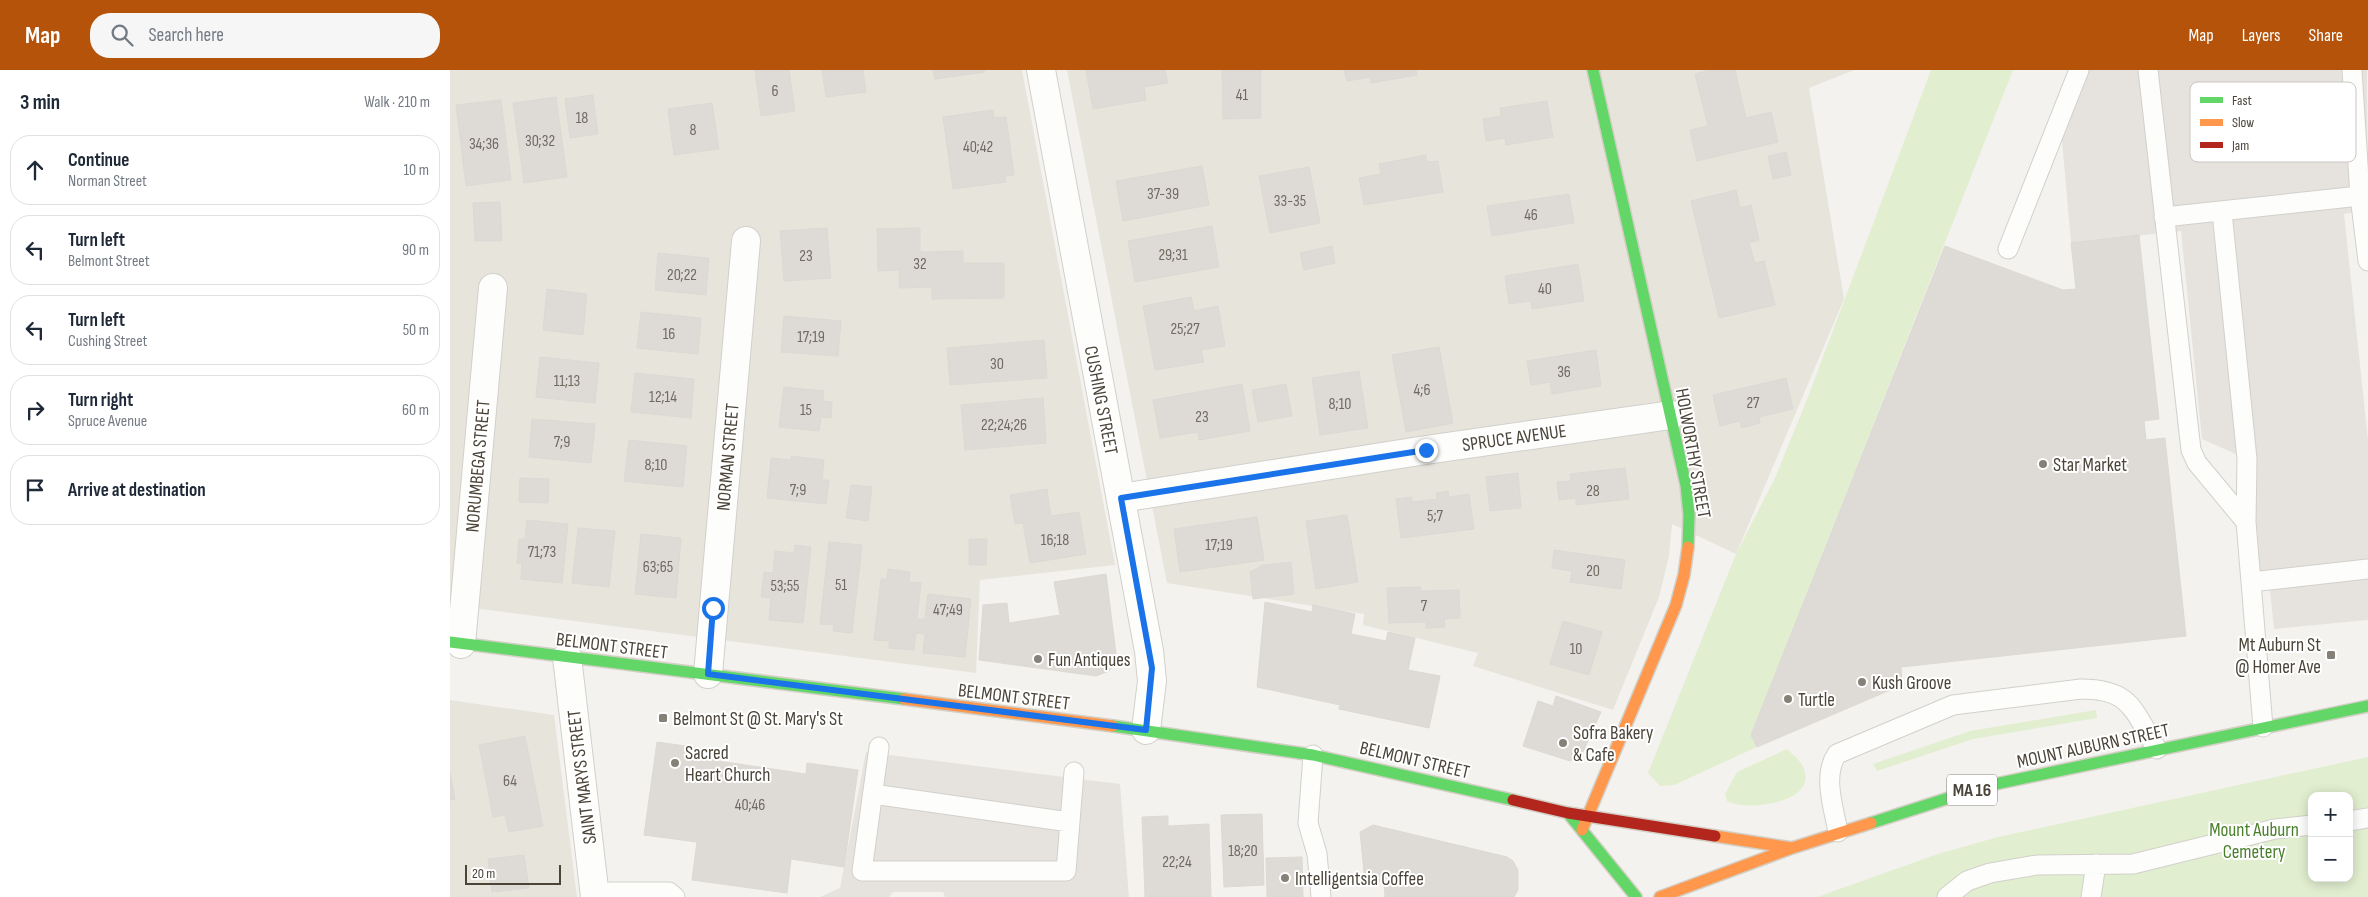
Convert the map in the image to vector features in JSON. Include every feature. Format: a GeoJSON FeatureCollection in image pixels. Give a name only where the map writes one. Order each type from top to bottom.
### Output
{"type":"FeatureCollection","features":[{"type":"Feature","properties":{"kind":"main road","name":"HOLWORTHY STREET"},"geometry":{"type":"LineString","coordinates":[[1582,830],[1670,622],[1684,578],[1690,537],[1690,514],[1686,484],[1593,70]]}},
{"type":"Feature","properties":{"kind":"main road","name":"BELMONT STREET"},"geometry":{"type":"LineString","coordinates":[[456,643],[1146,730],[1313,755],[1568,813],[1792,848]]}},
{"type":"Feature","properties":{"kind":"main road","name":"MOUNT AUBURN STREET"},"geometry":{"type":"LineString","coordinates":[[1660,897],[1838,832],[1986,786],[2368,706]]}},
{"type":"Feature","properties":{"kind":"main road"},"geometry":{"type":"LineString","coordinates":[[1568,813],[1636,897]]}},
{"type":"Feature","properties":{"kind":"street","name":"CUSHING STREET"},"geometry":{"type":"LineString","coordinates":[[1041,70],[1152,668],[1146,730]]}},
{"type":"Feature","properties":{"kind":"street","name":"NORMAN STREET"},"geometry":{"type":"LineString","coordinates":[[708,674],[746,240]]}},
{"type":"Feature","properties":{"kind":"street","name":"NORUMBEGA STREET"},"geometry":{"type":"LineString","coordinates":[[456,643],[493,288]]}},
{"type":"Feature","properties":{"kind":"street","name":"SPRUCE AVENUE"},"geometry":{"type":"LineString","coordinates":[[1121,498],[1426,450],[1670,415]]}},
{"type":"Feature","properties":{"kind":"street","name":"SAINT MARYS STREET"},"geometry":{"type":"LineString","coordinates":[[567,657],[595,894]]}},
{"type":"Feature","properties":{"kind":"lane"},"geometry":{"type":"LineString","coordinates":[[2008,249],[2079,70]]}},
{"type":"Feature","properties":{"kind":"lane"},"geometry":{"type":"LineString","coordinates":[[2148,70],[2191,450],[2197,463],[2246,522]]}},
{"type":"Feature","properties":{"kind":"lane"},"geometry":{"type":"LineString","coordinates":[[2356,133],[2360,196],[2368,261]]}},
{"type":"Feature","properties":{"kind":"lane"},"geometry":{"type":"LineString","coordinates":[[2164,217],[2360,196]]}},
{"type":"Feature","properties":{"kind":"lane"},"geometry":{"type":"LineString","coordinates":[[2222,212],[2247,459],[2246,522],[2263,727]]}},
{"type":"Feature","properties":{"kind":"lane"},"geometry":{"type":"LineString","coordinates":[[2251,582],[2368,569]]}},
{"type":"Feature","properties":{"kind":"lane"},"geometry":{"type":"LineString","coordinates":[[1838,832],[1830,777],[1833,760],[1837,754],[1953,705],[2072,690],[2101,689],[2119,694],[2130,706],[2157,749]]}},
{"type":"Feature","properties":{"kind":"lane"},"geometry":{"type":"LineString","coordinates":[[879,747],[862,870],[1066,870],[1074,772]]}},
{"type":"Feature","properties":{"kind":"lane"},"geometry":{"type":"LineString","coordinates":[[1313,755],[1308,823],[1317,854],[1321,897]]}},
{"type":"Feature","properties":{"kind":"lane"},"geometry":{"type":"LineString","coordinates":[[873,794],[1069,822]]}},
{"type":"Feature","properties":{"kind":"lane"},"geometry":{"type":"LineString","coordinates":[[2353,820],[2368,818]]}},
{"type":"Feature","properties":{"kind":"lane"},"geometry":{"type":"LineString","coordinates":[[1947,897],[1967,881],[1990,873],[2037,865],[2133,864],[2275,829],[2308,825]]}},
{"type":"Feature","properties":{"kind":"lane"},"geometry":{"type":"LineString","coordinates":[[2091,897],[2096,864]]}},
{"type":"Feature","properties":{"kind":"lane"},"geometry":{"type":"LineString","coordinates":[[595,894],[669,892],[675,897]]}},
{"type":"Feature","properties":{"kind":"shaded area"},"geometry":{"type":"Polygon","coordinates":[[[450,70],[1022,70],[1115,565],[980,580],[976,673],[450,605],[450,70]]]}},
{"type":"Feature","properties":{"kind":"shaded area"},"geometry":{"type":"Polygon","coordinates":[[[1067,70],[1854,70],[1809,88],[1844,299],[1736,554],[1672,524],[1669,556],[1659,597],[1613,710],[1473,666],[1478,653],[1363,625],[1364,614],[1167,583],[1067,70]]]}},
{"type":"Feature","properties":{"kind":"shaded area"},"geometry":{"type":"Polygon","coordinates":[[[2079,70],[2367,70],[2368,210],[2344,214],[2368,440],[2368,620],[2274,629],[2269,580],[2251,582],[2247,459],[2202,439],[2181,231],[2071,243],[2060,118],[2079,70]]]}},
{"type":"Feature","properties":{"kind":"shaded area"},"geometry":{"type":"Polygon","coordinates":[[[450,700],[554,715],[577,897],[450,897],[450,700]]]}},
{"type":"Feature","properties":{"kind":"shaded area"},"geometry":{"type":"Polygon","coordinates":[[[866,752],[1120,784],[1129,897],[945,897],[943,892],[893,892],[889,897],[820,897],[840,888],[866,752]]]}},
{"type":"Feature","properties":{"kind":"green space"},"geometry":{"type":"Polygon","coordinates":[[[1931,70],[2013,70],[1751,735],[1757,747],[1674,785],[1660,786],[1648,773],[1736,554],[1775,478],[1806,402],[1931,70]]]}},
{"type":"Feature","properties":{"kind":"green space"},"geometry":{"type":"Polygon","coordinates":[[[2096,710],[2097,718],[1973,739],[1877,771],[1873,764],[1970,731],[2096,710]]]}},
{"type":"Feature","properties":{"kind":"green space"},"geometry":{"type":"Polygon","coordinates":[[[1787,749],[1803,767],[1805,779],[1801,789],[1779,802],[1764,805],[1737,804],[1727,801],[1725,794],[1737,772],[1787,749]]]}},
{"type":"Feature","properties":{"kind":"green space","name":"Mount Auburn Cemetery"},"geometry":{"type":"Polygon","coordinates":[[[2368,757],[2368,897],[1817,897],[1938,854],[1998,837],[2368,757]]]}},
{"type":"Feature","properties":{"kind":"building"},"geometry":{"type":"Polygon","coordinates":[[[755,70],[789,70],[795,111],[761,116],[755,70]]]}},
{"type":"Feature","properties":{"kind":"building"},"geometry":{"type":"Polygon","coordinates":[[[822,70],[863,70],[866,92],[826,97],[822,70]]]}},
{"type":"Feature","properties":{"kind":"building"},"geometry":{"type":"Polygon","coordinates":[[[933,70],[984,70],[985,72],[935,79],[933,70]]]}},
{"type":"Feature","properties":{"kind":"building"},"geometry":{"type":"Polygon","coordinates":[[[1086,70],[1165,70],[1168,83],[1144,87],[1146,100],[1093,109],[1086,70]]]}},
{"type":"Feature","properties":{"kind":"building"},"geometry":{"type":"Polygon","coordinates":[[[1222,70],[1261,70],[1261,118],[1223,119],[1222,70]]]}},
{"type":"Feature","properties":{"kind":"building"},"geometry":{"type":"Polygon","coordinates":[[[1344,70],[1416,70],[1417,75],[1371,83],[1370,77],[1347,81],[1344,70]]]}},
{"type":"Feature","properties":{"kind":"building"},"geometry":{"type":"Polygon","coordinates":[[[1710,70],[1735,70],[1746,118],[1771,112],[1778,142],[1697,161],[1690,130],[1708,126],[1695,74],[1710,70]]]}},
{"type":"Feature","properties":{"kind":"building"},"geometry":{"type":"Polygon","coordinates":[[[593,95],[598,134],[570,138],[565,99],[593,95]]]}},
{"type":"Feature","properties":{"kind":"building"},"geometry":{"type":"Polygon","coordinates":[[[556,97],[567,177],[524,183],[513,103],[556,97]]]}},
{"type":"Feature","properties":{"kind":"building"},"geometry":{"type":"Polygon","coordinates":[[[501,100],[511,180],[466,186],[456,105],[501,100]]]}},
{"type":"Feature","properties":{"kind":"building"},"geometry":{"type":"Polygon","coordinates":[[[1547,101],[1553,137],[1506,145],[1505,138],[1486,141],[1483,119],[1501,116],[1500,108],[1547,101]]]}},
{"type":"Feature","properties":{"kind":"building"},"geometry":{"type":"Polygon","coordinates":[[[712,103],[719,149],[674,155],[668,109],[712,103]]]}},
{"type":"Feature","properties":{"kind":"building"},"geometry":{"type":"Polygon","coordinates":[[[993,110],[994,118],[1006,117],[1014,175],[1005,176],[1006,182],[953,189],[943,117],[993,110]]]}},
{"type":"Feature","properties":{"kind":"building"},"geometry":{"type":"Polygon","coordinates":[[[1786,152],[1791,175],[1773,179],[1768,156],[1786,152]]]}},
{"type":"Feature","properties":{"kind":"building"},"geometry":{"type":"Polygon","coordinates":[[[1426,155],[1427,162],[1438,161],[1443,192],[1364,205],[1359,178],[1381,174],[1379,164],[1426,155]]]}},
{"type":"Feature","properties":{"kind":"building"},"geometry":{"type":"Polygon","coordinates":[[[1202,166],[1209,205],[1123,221],[1116,181],[1202,166]]]}},
{"type":"Feature","properties":{"kind":"building"},"geometry":{"type":"Polygon","coordinates":[[[1309,167],[1320,223],[1270,233],[1259,176],[1309,167]]]}},
{"type":"Feature","properties":{"kind":"building"},"geometry":{"type":"Polygon","coordinates":[[[1736,190],[1740,208],[1751,205],[1759,240],[1749,243],[1755,263],[1764,261],[1775,305],[1719,318],[1691,201],[1736,190]]]}},
{"type":"Feature","properties":{"kind":"building"},"geometry":{"type":"Polygon","coordinates":[[[1569,194],[1574,223],[1492,236],[1487,206],[1569,194]]]}},
{"type":"Feature","properties":{"kind":"building"},"geometry":{"type":"Polygon","coordinates":[[[500,202],[502,241],[475,241],[473,203],[500,202]]]}},
{"type":"Feature","properties":{"kind":"building"},"geometry":{"type":"Polygon","coordinates":[[[1212,226],[1219,267],[1135,282],[1128,241],[1212,226]]]}},
{"type":"Feature","properties":{"kind":"building"},"geometry":{"type":"Polygon","coordinates":[[[827,228],[831,278],[784,281],[780,231],[827,228]]]}},
{"type":"Feature","properties":{"kind":"building"},"geometry":{"type":"Polygon","coordinates":[[[920,228],[920,252],[963,251],[963,263],[1004,263],[1004,298],[932,299],[932,287],[899,288],[899,270],[878,271],[877,229],[920,228]]]}},
{"type":"Feature","properties":{"kind":"building"},"geometry":{"type":"Polygon","coordinates":[[[2139,235],[2159,419],[2144,421],[2146,440],[2165,438],[2186,636],[1901,667],[1902,685],[1757,747],[1751,735],[1945,246],[2063,290],[2076,289],[2071,243],[2139,235]]]}},
{"type":"Feature","properties":{"kind":"building"},"geometry":{"type":"Polygon","coordinates":[[[1332,246],[1335,263],[1304,270],[1300,253],[1332,246]]]}},
{"type":"Feature","properties":{"kind":"building"},"geometry":{"type":"Polygon","coordinates":[[[658,253],[709,258],[706,295],[655,290],[658,253]]]}},
{"type":"Feature","properties":{"kind":"building"},"geometry":{"type":"Polygon","coordinates":[[[1578,264],[1584,301],[1532,309],[1531,301],[1509,304],[1505,276],[1578,264]]]}},
{"type":"Feature","properties":{"kind":"building"},"geometry":{"type":"Polygon","coordinates":[[[547,289],[587,294],[583,335],[543,330],[547,289]]]}},
{"type":"Feature","properties":{"kind":"building"},"geometry":{"type":"Polygon","coordinates":[[[1191,297],[1194,311],[1218,306],[1225,346],[1201,350],[1204,362],[1155,370],[1143,306],[1191,297]]]}},
{"type":"Feature","properties":{"kind":"building"},"geometry":{"type":"Polygon","coordinates":[[[641,312],[701,318],[698,354],[637,348],[641,312]]]}},
{"type":"Feature","properties":{"kind":"building"},"geometry":{"type":"Polygon","coordinates":[[[784,316],[841,321],[838,356],[781,352],[784,316]]]}},
{"type":"Feature","properties":{"kind":"building"},"geometry":{"type":"Polygon","coordinates":[[[1044,340],[1047,378],[950,385],[947,348],[1044,340]]]}},
{"type":"Feature","properties":{"kind":"building"},"geometry":{"type":"Polygon","coordinates":[[[1439,347],[1453,423],[1406,432],[1392,355],[1439,347]]]}},
{"type":"Feature","properties":{"kind":"building"},"geometry":{"type":"Polygon","coordinates":[[[1596,350],[1601,386],[1552,394],[1550,382],[1531,385],[1527,361],[1596,350]]]}},
{"type":"Feature","properties":{"kind":"building"},"geometry":{"type":"Polygon","coordinates":[[[540,357],[599,363],[595,403],[536,397],[540,357]]]}},
{"type":"Feature","properties":{"kind":"building"},"geometry":{"type":"Polygon","coordinates":[[[1359,371],[1368,428],[1320,435],[1312,378],[1359,371]]]}},
{"type":"Feature","properties":{"kind":"building"},"geometry":{"type":"Polygon","coordinates":[[[635,373],[694,379],[691,418],[631,412],[635,373]]]}},
{"type":"Feature","properties":{"kind":"building"},"geometry":{"type":"Polygon","coordinates":[[[1786,378],[1793,409],[1759,417],[1760,423],[1742,428],[1740,421],[1720,426],[1713,395],[1786,378]]]}},
{"type":"Feature","properties":{"kind":"building"},"geometry":{"type":"Polygon","coordinates":[[[1242,384],[1250,431],[1199,440],[1198,432],[1160,438],[1153,400],[1242,384]]]}},
{"type":"Feature","properties":{"kind":"building"},"geometry":{"type":"Polygon","coordinates":[[[1286,384],[1292,416],[1258,422],[1252,390],[1286,384]]]}},
{"type":"Feature","properties":{"kind":"building"},"geometry":{"type":"Polygon","coordinates":[[[784,387],[824,391],[823,401],[832,402],[831,418],[821,417],[819,431],[779,427],[784,387]]]}},
{"type":"Feature","properties":{"kind":"building"},"geometry":{"type":"Polygon","coordinates":[[[1043,398],[1046,443],[965,450],[961,405],[1043,398]]]}},
{"type":"Feature","properties":{"kind":"building"},"geometry":{"type":"Polygon","coordinates":[[[532,419],[595,424],[591,463],[529,457],[532,419]]]}},
{"type":"Feature","properties":{"kind":"building"},"geometry":{"type":"Polygon","coordinates":[[[629,440],[687,446],[683,487],[624,481],[629,440]]]}},
{"type":"Feature","properties":{"kind":"building"},"geometry":{"type":"Polygon","coordinates":[[[791,456],[824,460],[822,480],[829,480],[826,504],[767,498],[771,458],[791,460],[791,456]]]}},
{"type":"Feature","properties":{"kind":"building"},"geometry":{"type":"Polygon","coordinates":[[[1625,468],[1629,499],[1576,505],[1576,498],[1559,500],[1557,482],[1571,481],[1570,474],[1625,468]]]}},
{"type":"Feature","properties":{"kind":"building"},"geometry":{"type":"Polygon","coordinates":[[[1518,473],[1521,508],[1490,511],[1486,477],[1518,473]]]}},
{"type":"Feature","properties":{"kind":"building"},"geometry":{"type":"Polygon","coordinates":[[[520,478],[549,479],[548,503],[519,502],[520,478]]]}},
{"type":"Feature","properties":{"kind":"building"},"geometry":{"type":"Polygon","coordinates":[[[851,485],[872,487],[868,521],[846,518],[851,485]]]}},
{"type":"Feature","properties":{"kind":"building"},"geometry":{"type":"Polygon","coordinates":[[[1047,489],[1051,516],[1079,512],[1086,554],[1030,563],[1023,523],[1015,524],[1010,495],[1047,489]]]}},
{"type":"Feature","properties":{"kind":"building"},"geometry":{"type":"Polygon","coordinates":[[[1448,491],[1449,497],[1469,494],[1474,529],[1401,538],[1396,499],[1412,497],[1412,502],[1437,499],[1436,493],[1448,491]]]}},
{"type":"Feature","properties":{"kind":"building"},"geometry":{"type":"Polygon","coordinates":[[[1347,515],[1358,582],[1316,589],[1306,521],[1347,515]]]}},
{"type":"Feature","properties":{"kind":"building"},"geometry":{"type":"Polygon","coordinates":[[[1257,517],[1264,560],[1180,572],[1174,529],[1257,517]]]}},
{"type":"Feature","properties":{"kind":"building"},"geometry":{"type":"Polygon","coordinates":[[[527,520],[568,524],[562,583],[521,579],[522,563],[517,563],[519,539],[525,539],[527,520]]]}},
{"type":"Feature","properties":{"kind":"building"},"geometry":{"type":"Polygon","coordinates":[[[578,528],[615,531],[609,587],[572,583],[578,528]]]}},
{"type":"Feature","properties":{"kind":"building"},"geometry":{"type":"Polygon","coordinates":[[[641,534],[681,538],[676,598],[635,594],[641,534]]]}},
{"type":"Feature","properties":{"kind":"building"},"geometry":{"type":"Polygon","coordinates":[[[969,539],[987,539],[986,565],[969,565],[969,539]]]}},
{"type":"Feature","properties":{"kind":"building"},"geometry":{"type":"Polygon","coordinates":[[[829,542],[862,545],[852,633],[833,631],[834,625],[820,624],[829,542]]]}},
{"type":"Feature","properties":{"kind":"building"},"geometry":{"type":"Polygon","coordinates":[[[795,545],[811,547],[803,623],[769,620],[771,598],[761,597],[764,572],[773,573],[775,551],[794,553],[795,545]]]}},
{"type":"Feature","properties":{"kind":"building"},"geometry":{"type":"Polygon","coordinates":[[[1554,550],[1625,560],[1621,589],[1570,582],[1572,571],[1552,568],[1554,550]]]}},
{"type":"Feature","properties":{"kind":"building"},"geometry":{"type":"Polygon","coordinates":[[[1291,562],[1294,594],[1253,599],[1250,572],[1263,565],[1291,562]]]}},
{"type":"Feature","properties":{"kind":"building"},"geometry":{"type":"Polygon","coordinates":[[[888,569],[910,572],[909,582],[921,583],[917,619],[925,619],[928,594],[971,599],[965,657],[923,653],[925,634],[916,633],[914,650],[889,648],[889,641],[874,640],[881,579],[887,579],[888,569]]]}},
{"type":"Feature","properties":{"kind":"building"},"geometry":{"type":"Polygon","coordinates":[[[1106,574],[1116,654],[1115,663],[1109,671],[1096,676],[979,660],[983,605],[1007,603],[1009,623],[1060,615],[1054,582],[1106,574]]]}},
{"type":"Feature","properties":{"kind":"building"},"geometry":{"type":"Polygon","coordinates":[[[1420,587],[1421,591],[1459,590],[1460,618],[1444,619],[1445,627],[1426,628],[1426,622],[1389,623],[1387,588],[1420,587]]]}},
{"type":"Feature","properties":{"kind":"building"},"geometry":{"type":"Polygon","coordinates":[[[1265,602],[1312,612],[1313,605],[1355,614],[1351,634],[1386,641],[1388,632],[1415,638],[1408,670],[1440,676],[1429,728],[1339,709],[1340,705],[1257,687],[1265,602]]]}},
{"type":"Feature","properties":{"kind":"building"},"geometry":{"type":"Polygon","coordinates":[[[1563,621],[1602,632],[1589,675],[1550,664],[1563,621]]]}},
{"type":"Feature","properties":{"kind":"building"},"geometry":{"type":"Polygon","coordinates":[[[1556,696],[1601,712],[1582,754],[1570,761],[1523,746],[1538,701],[1553,706],[1556,696]]]}},
{"type":"Feature","properties":{"kind":"building"},"geometry":{"type":"Polygon","coordinates":[[[525,736],[543,826],[509,832],[505,815],[493,817],[479,745],[525,736]]]}},
{"type":"Feature","properties":{"kind":"building"},"geometry":{"type":"Polygon","coordinates":[[[657,742],[713,750],[712,760],[806,774],[807,763],[858,770],[844,867],[791,859],[787,893],[692,880],[697,842],[644,835],[657,742]]]}},
{"type":"Feature","properties":{"kind":"building"},"geometry":{"type":"Polygon","coordinates":[[[450,772],[455,799],[450,800],[450,772]]]}},
{"type":"Feature","properties":{"kind":"building"},"geometry":{"type":"Polygon","coordinates":[[[1262,814],[1264,885],[1224,887],[1221,815],[1262,814]]]}},
{"type":"Feature","properties":{"kind":"building"},"geometry":{"type":"Polygon","coordinates":[[[1168,816],[1168,826],[1209,824],[1211,897],[1145,897],[1142,817],[1168,816]]]}},
{"type":"Feature","properties":{"kind":"building"},"geometry":{"type":"Polygon","coordinates":[[[1373,825],[1507,857],[1513,861],[1518,870],[1518,890],[1514,897],[1385,897],[1384,881],[1365,882],[1360,832],[1373,825]]]}},
{"type":"Feature","properties":{"kind":"building"},"geometry":{"type":"Polygon","coordinates":[[[524,855],[529,888],[492,892],[488,859],[524,855]]]}},
{"type":"Feature","properties":{"kind":"building","name":"Intelligentsia Coffee"},"geometry":{"type":"Polygon","coordinates":[[[1302,857],[1303,897],[1267,897],[1266,858],[1302,857]]]}},
{"type":"Feature","properties":{"kind":"traffic: fast"},"geometry":{"type":"LineString","coordinates":[[1593,70],[1686,485],[1689,515],[1688,547]]}},
{"type":"Feature","properties":{"kind":"traffic: fast"},"geometry":{"type":"LineString","coordinates":[[450,642],[904,699]]}},
{"type":"Feature","properties":{"kind":"traffic: fast"},"geometry":{"type":"LineString","coordinates":[[1871,823],[1986,786],[2368,706]]}},
{"type":"Feature","properties":{"kind":"traffic: fast"},"geometry":{"type":"LineString","coordinates":[[1113,726],[1313,755],[1513,800]]}},
{"type":"Feature","properties":{"kind":"traffic: fast"},"geometry":{"type":"LineString","coordinates":[[1568,813],[1636,897]]}},
{"type":"Feature","properties":{"kind":"traffic: slow"},"geometry":{"type":"LineString","coordinates":[[1582,830],[1676,605],[1684,575],[1688,547]]}},
{"type":"Feature","properties":{"kind":"traffic: slow"},"geometry":{"type":"LineString","coordinates":[[904,699],[1113,726]]}},
{"type":"Feature","properties":{"kind":"traffic: slow"},"geometry":{"type":"LineString","coordinates":[[1660,897],[1792,848],[1871,823]]}},
{"type":"Feature","properties":{"kind":"traffic: slow"},"geometry":{"type":"LineString","coordinates":[[1715,836],[1792,848]]}},
{"type":"Feature","properties":{"kind":"traffic: jam"},"geometry":{"type":"LineString","coordinates":[[1513,800],[1568,813],[1715,836]]}},
{"type":"Feature","properties":{"kind":"place","name":"Star Market"},"geometry":{"type":"Point","coordinates":[2043,464]}},
{"type":"Feature","properties":{"kind":"place","name":"Mt Auburn St @ Homer Ave"},"geometry":{"type":"Point","coordinates":[2331,655]}},
{"type":"Feature","properties":{"kind":"place","name":"Fun Antiques"},"geometry":{"type":"Point","coordinates":[1038,659]}},
{"type":"Feature","properties":{"kind":"place","name":"Kush Groove"},"geometry":{"type":"Point","coordinates":[1862,682]}},
{"type":"Feature","properties":{"kind":"place","name":"Turtle"},"geometry":{"type":"Point","coordinates":[1788,699]}},
{"type":"Feature","properties":{"kind":"place","name":"Belmont St @ St. Mary's St"},"geometry":{"type":"Point","coordinates":[663,718]}},
{"type":"Feature","properties":{"kind":"place","name":"Sofra Bakery & Cafe"},"geometry":{"type":"Point","coordinates":[1563,743]}},
{"type":"Feature","properties":{"kind":"place","name":"Sacred Heart Church"},"geometry":{"type":"Point","coordinates":[675,763]}},
{"type":"Feature","properties":{"kind":"place","name":"Intelligentsia Coffee"},"geometry":{"type":"Point","coordinates":[1285,878]}},
{"type":"Feature","properties":{"kind":"route"},"geometry":{"type":"LineString","coordinates":[[713,608],[708,674],[1146,730],[1152,668],[1121,498],[1426,450]]}}]}
